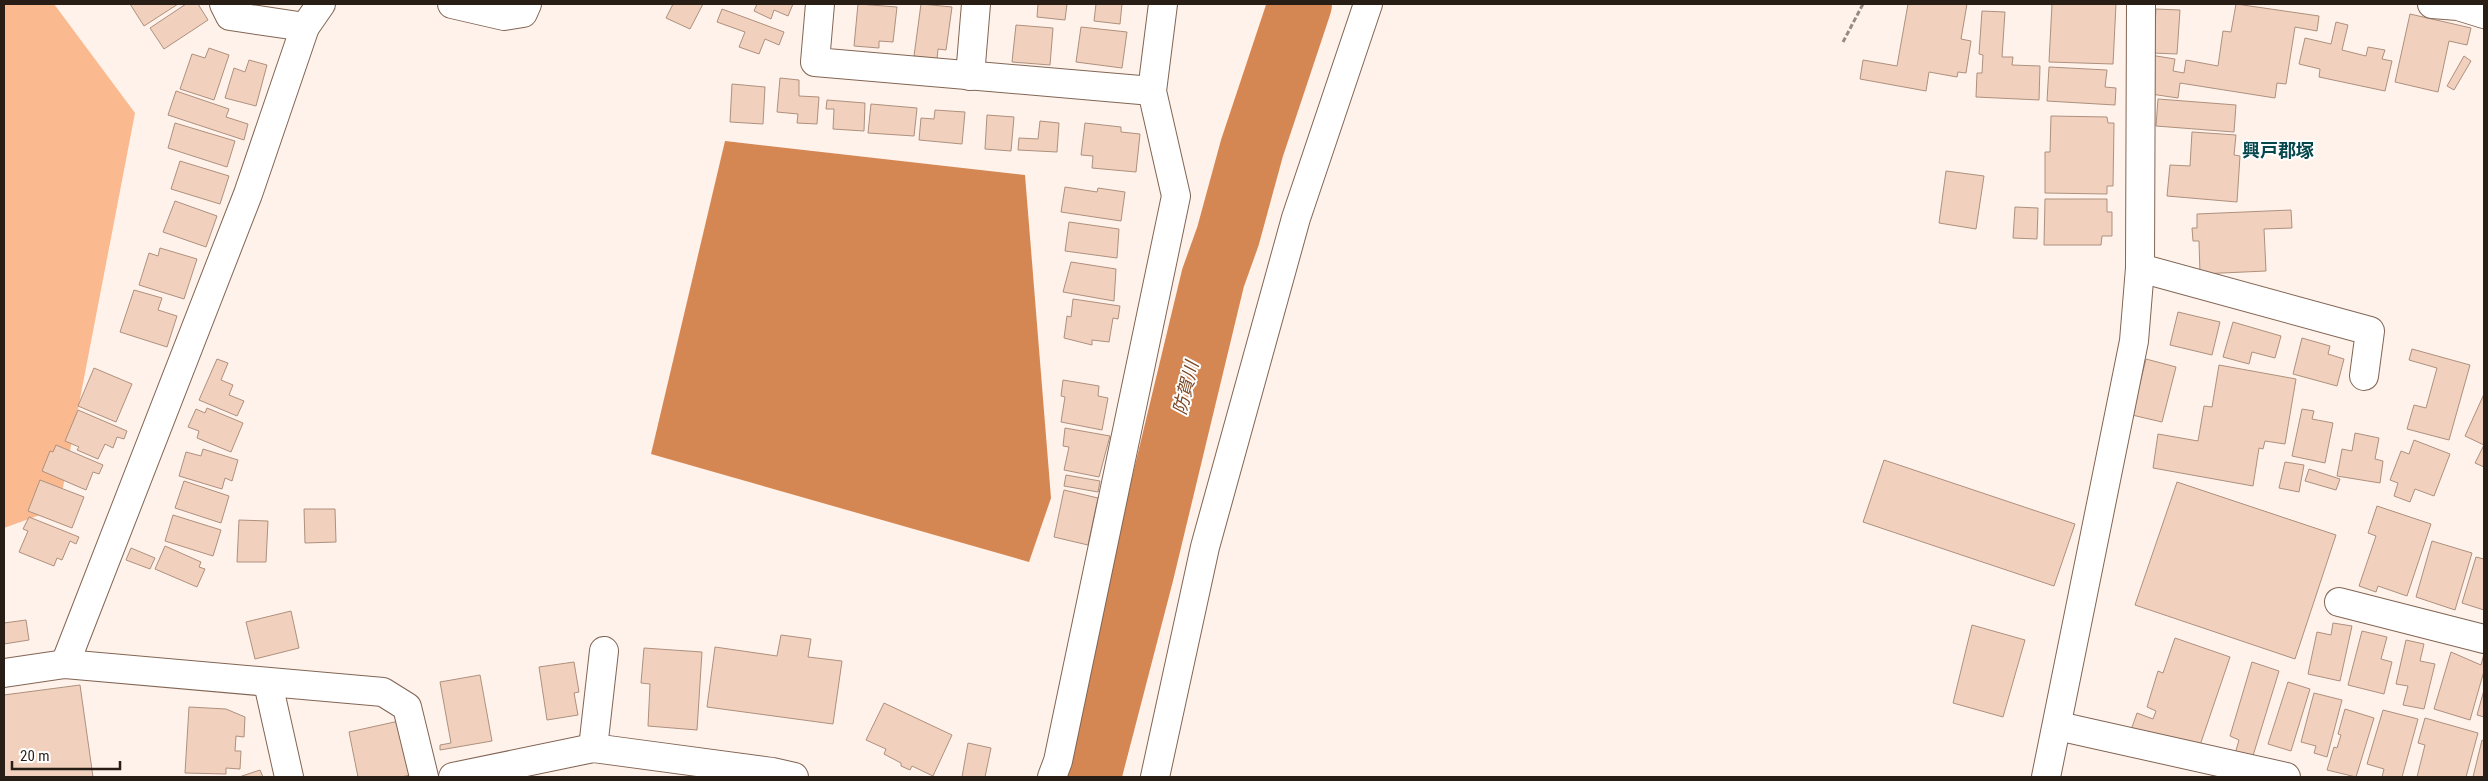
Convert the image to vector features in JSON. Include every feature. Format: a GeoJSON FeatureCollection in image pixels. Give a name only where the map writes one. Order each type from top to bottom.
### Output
{"type":"FeatureCollection","features":[{"type":"Feature","properties":{"kind":"street"},"geometry":{"type":"LineString","coordinates":[[224,4],[230,16],[305,27]]}},
{"type":"Feature","properties":{"kind":"street"},"geometry":{"type":"LineString","coordinates":[[65,664],[248,194],[305,27],[321,4]]}},
{"type":"Feature","properties":{"kind":"street"},"geometry":{"type":"LineString","coordinates":[[452,4],[504,16],[523,13],[527,4]]}},
{"type":"Feature","properties":{"kind":"street"},"geometry":{"type":"LineString","coordinates":[[820,4],[815,62],[1152,91]]}},
{"type":"Feature","properties":{"kind":"street"},"geometry":{"type":"LineString","coordinates":[[970,76],[976,4]]}},
{"type":"Feature","properties":{"kind":"street"},"geometry":{"type":"LineString","coordinates":[[1052,777],[1058,761],[1176,196],[1152,91],[1163,4]]}},
{"type":"Feature","properties":{"kind":"street"},"geometry":{"type":"LineString","coordinates":[[1155,777],[1213,518],[1296,218],[1368,4]]}},
{"type":"Feature","properties":{"kind":"street"},"geometry":{"type":"LineString","coordinates":[[2046,777],[2058,726],[2134,341],[2140,268],[2141,4]]}},
{"type":"Feature","properties":{"kind":"street"},"geometry":{"type":"LineString","coordinates":[[2432,4],[2458,6],[2484,14]]}},
{"type":"Feature","properties":{"kind":"street"},"geometry":{"type":"LineString","coordinates":[[2140,268],[2370,331],[2364,376]]}},
{"type":"Feature","properties":{"kind":"street"},"geometry":{"type":"LineString","coordinates":[[2340,602],[2484,639]]}},
{"type":"Feature","properties":{"kind":"street"},"geometry":{"type":"LineString","coordinates":[[593,748],[604,652]]}},
{"type":"Feature","properties":{"kind":"street"},"geometry":{"type":"LineString","coordinates":[[4,673],[65,664],[383,692],[407,707],[424,777]]}},
{"type":"Feature","properties":{"kind":"street"},"geometry":{"type":"LineString","coordinates":[[268,683],[289,777]]}},
{"type":"Feature","properties":{"kind":"street"},"geometry":{"type":"LineString","coordinates":[[2058,726],[2286,777]]}},
{"type":"Feature","properties":{"kind":"street"},"geometry":{"type":"LineString","coordinates":[[453,777],[593,748],[772,772],[794,777]]}},
{"type":"Feature","properties":{"kind":"path"},"geometry":{"type":"LineString","coordinates":[[1843,42],[1863,4]]}},
{"type":"Feature","properties":{"kind":"shaded area"},"geometry":{"type":"Polygon","coordinates":[[[4,4],[54,4],[135,113],[59,508],[4,528],[4,4]]]}},
{"type":"Feature","properties":{"kind":"shaded area"},"geometry":{"type":"Polygon","coordinates":[[[725,141],[1025,175],[1051,498],[1029,562],[651,454],[725,141]]]}},
{"type":"Feature","properties":{"kind":"building"},"geometry":{"type":"Polygon","coordinates":[[[130,4],[178,4],[144,26],[130,4]]]}},
{"type":"Feature","properties":{"kind":"building"},"geometry":{"type":"Polygon","coordinates":[[[186,4],[198,4],[208,20],[164,49],[150,28],[186,4]]]}},
{"type":"Feature","properties":{"kind":"building"},"geometry":{"type":"Polygon","coordinates":[[[673,4],[703,4],[690,29],[666,18],[673,4]]]}},
{"type":"Feature","properties":{"kind":"building"},"geometry":{"type":"Polygon","coordinates":[[[757,4],[793,4],[788,16],[774,10],[771,19],[754,11],[757,4]]]}},
{"type":"Feature","properties":{"kind":"building"},"geometry":{"type":"Polygon","coordinates":[[[858,4],[897,7],[893,42],[879,41],[879,48],[854,46],[858,4]]]}},
{"type":"Feature","properties":{"kind":"building"},"geometry":{"type":"Polygon","coordinates":[[[921,4],[952,7],[946,50],[938,49],[937,59],[914,56],[921,4]]]}},
{"type":"Feature","properties":{"kind":"building"},"geometry":{"type":"Polygon","coordinates":[[[1038,4],[1067,4],[1065,20],[1037,17],[1038,4]]]}},
{"type":"Feature","properties":{"kind":"building"},"geometry":{"type":"Polygon","coordinates":[[[1096,4],[1122,4],[1120,24],[1094,21],[1096,4]]]}},
{"type":"Feature","properties":{"kind":"building"},"geometry":{"type":"Polygon","coordinates":[[[1908,4],[1967,4],[1961,39],[1971,41],[1966,73],[1958,72],[1957,77],[1929,72],[1926,91],[1860,79],[1863,60],[1897,66],[1908,4]]]}},
{"type":"Feature","properties":{"kind":"building"},"geometry":{"type":"Polygon","coordinates":[[[2052,4],[2116,4],[2113,64],[2049,62],[2052,4]]]}},
{"type":"Feature","properties":{"kind":"building"},"geometry":{"type":"Polygon","coordinates":[[[2236,4],[2319,16],[2317,31],[2295,27],[2286,84],[2277,83],[2275,98],[2180,83],[2178,98],[2144,93],[2150,55],[2175,59],[2173,71],[2184,73],[2186,60],[2218,66],[2223,31],[2231,32],[2236,4]]]}},
{"type":"Feature","properties":{"kind":"building"},"geometry":{"type":"Polygon","coordinates":[[[722,9],[784,32],[779,45],[765,39],[759,54],[739,47],[745,32],[717,22],[722,9]]]}},
{"type":"Feature","properties":{"kind":"building"},"geometry":{"type":"Polygon","coordinates":[[[2156,9],[2180,10],[2177,54],[2153,53],[2156,9]]]}},
{"type":"Feature","properties":{"kind":"building"},"geometry":{"type":"Polygon","coordinates":[[[1982,11],[2005,12],[2002,57],[2013,57],[2012,65],[2040,66],[2039,100],[1976,97],[1977,73],[1982,73],[1983,55],[1979,54],[1982,11]]]}},
{"type":"Feature","properties":{"kind":"building"},"geometry":{"type":"Polygon","coordinates":[[[2410,14],[2471,28],[2467,45],[2449,41],[2438,92],[2395,82],[2410,14]]]}},
{"type":"Feature","properties":{"kind":"building"},"geometry":{"type":"Polygon","coordinates":[[[2336,22],[2348,25],[2342,50],[2366,56],[2368,47],[2385,50],[2382,59],[2392,61],[2385,91],[2319,77],[2320,69],[2299,64],[2305,38],[2331,44],[2336,22]]]}},
{"type":"Feature","properties":{"kind":"building"},"geometry":{"type":"Polygon","coordinates":[[[1016,25],[1053,28],[1050,65],[1012,62],[1016,25]]]}},
{"type":"Feature","properties":{"kind":"building"},"geometry":{"type":"Polygon","coordinates":[[[1081,27],[1127,32],[1122,68],[1076,62],[1081,27]]]}},
{"type":"Feature","properties":{"kind":"building"},"geometry":{"type":"Polygon","coordinates":[[[209,48],[229,55],[214,100],[180,89],[192,54],[205,58],[209,48]]]}},
{"type":"Feature","properties":{"kind":"building"},"geometry":{"type":"Polygon","coordinates":[[[2464,56],[2471,61],[2454,90],[2447,86],[2464,56]]]}},
{"type":"Feature","properties":{"kind":"building"},"geometry":{"type":"Polygon","coordinates":[[[249,60],[267,65],[256,106],[225,98],[234,68],[245,72],[249,60]]]}},
{"type":"Feature","properties":{"kind":"building"},"geometry":{"type":"Polygon","coordinates":[[[2049,67],[2107,70],[2105,87],[2116,88],[2115,105],[2047,101],[2049,67]]]}},
{"type":"Feature","properties":{"kind":"building"},"geometry":{"type":"Polygon","coordinates":[[[780,78],[799,80],[799,96],[819,97],[817,124],[797,123],[798,114],[777,112],[780,78]]]}},
{"type":"Feature","properties":{"kind":"building"},"geometry":{"type":"Polygon","coordinates":[[[732,84],[765,87],[763,124],[730,122],[732,84]]]}},
{"type":"Feature","properties":{"kind":"building"},"geometry":{"type":"Polygon","coordinates":[[[176,91],[229,109],[226,117],[248,124],[244,140],[168,115],[176,91]]]}},
{"type":"Feature","properties":{"kind":"building"},"geometry":{"type":"Polygon","coordinates":[[[2158,99],[2236,105],[2234,132],[2156,126],[2158,99]]]}},
{"type":"Feature","properties":{"kind":"building"},"geometry":{"type":"Polygon","coordinates":[[[827,100],[865,103],[864,131],[833,129],[834,109],[826,109],[827,100]]]}},
{"type":"Feature","properties":{"kind":"building"},"geometry":{"type":"Polygon","coordinates":[[[871,104],[917,108],[914,136],[868,133],[871,104]]]}},
{"type":"Feature","properties":{"kind":"building"},"geometry":{"type":"Polygon","coordinates":[[[935,110],[965,112],[962,144],[919,140],[921,118],[934,119],[935,110]]]}},
{"type":"Feature","properties":{"kind":"building"},"geometry":{"type":"Polygon","coordinates":[[[987,115],[1014,117],[1011,151],[985,149],[987,115]]]}},
{"type":"Feature","properties":{"kind":"building"},"geometry":{"type":"Polygon","coordinates":[[[2051,116],[2107,117],[2108,123],[2114,123],[2113,186],[2107,186],[2107,194],[2045,193],[2045,152],[2050,152],[2051,116]]]}},
{"type":"Feature","properties":{"kind":"building"},"geometry":{"type":"Polygon","coordinates":[[[1040,121],[1059,123],[1057,152],[1018,150],[1019,138],[1038,139],[1040,121]]]}},
{"type":"Feature","properties":{"kind":"building"},"geometry":{"type":"Polygon","coordinates":[[[175,123],[235,141],[227,167],[168,148],[175,123]]]}},
{"type":"Feature","properties":{"kind":"building"},"geometry":{"type":"Polygon","coordinates":[[[1085,123],[1121,127],[1121,132],[1140,134],[1136,172],[1092,168],[1093,156],[1081,155],[1085,123]]]}},
{"type":"Feature","properties":{"kind":"building"},"geometry":{"type":"Polygon","coordinates":[[[2192,132],[2236,135],[2234,155],[2240,156],[2237,202],[2167,196],[2170,165],[2190,166],[2192,132]]]}},
{"type":"Feature","properties":{"kind":"building"},"geometry":{"type":"Polygon","coordinates":[[[180,161],[229,176],[220,204],[171,189],[180,161]]]}},
{"type":"Feature","properties":{"kind":"building"},"geometry":{"type":"Polygon","coordinates":[[[1946,171],[1984,176],[1976,229],[1939,223],[1946,171]]]}},
{"type":"Feature","properties":{"kind":"building"},"geometry":{"type":"Polygon","coordinates":[[[1065,187],[1097,192],[1098,188],[1125,192],[1121,221],[1061,212],[1065,187]]]}},
{"type":"Feature","properties":{"kind":"building"},"geometry":{"type":"Polygon","coordinates":[[[2045,199],[2107,199],[2107,212],[2112,212],[2112,236],[2102,236],[2101,245],[2044,245],[2045,199]]]}},
{"type":"Feature","properties":{"kind":"building"},"geometry":{"type":"Polygon","coordinates":[[[175,201],[217,216],[206,247],[163,232],[175,201]]]}},
{"type":"Feature","properties":{"kind":"building"},"geometry":{"type":"Polygon","coordinates":[[[2015,207],[2038,208],[2037,239],[2013,238],[2015,207]]]}},
{"type":"Feature","properties":{"kind":"building"},"geometry":{"type":"Polygon","coordinates":[[[2291,210],[2292,228],[2264,229],[2266,271],[2200,274],[2199,241],[2193,241],[2192,228],[2197,228],[2197,214],[2291,210]]]}},
{"type":"Feature","properties":{"kind":"building"},"geometry":{"type":"Polygon","coordinates":[[[1069,222],[1119,229],[1117,258],[1065,251],[1069,222]]]}},
{"type":"Feature","properties":{"kind":"building"},"geometry":{"type":"Polygon","coordinates":[[[160,248],[197,259],[184,299],[139,285],[149,253],[158,256],[160,248]]]}},
{"type":"Feature","properties":{"kind":"building"},"geometry":{"type":"Polygon","coordinates":[[[1071,262],[1116,269],[1114,301],[1063,292],[1071,262]]]}},
{"type":"Feature","properties":{"kind":"building"},"geometry":{"type":"Polygon","coordinates":[[[134,290],[162,298],[158,310],[177,316],[167,347],[120,332],[134,290]]]}},
{"type":"Feature","properties":{"kind":"building"},"geometry":{"type":"Polygon","coordinates":[[[1073,299],[1120,306],[1118,319],[1113,318],[1109,342],[1092,340],[1092,345],[1064,338],[1067,316],[1071,317],[1073,299]]]}},
{"type":"Feature","properties":{"kind":"building"},"geometry":{"type":"Polygon","coordinates":[[[2178,312],[2220,322],[2212,355],[2170,345],[2178,312]]]}},
{"type":"Feature","properties":{"kind":"building"},"geometry":{"type":"Polygon","coordinates":[[[2233,322],[2281,336],[2275,358],[2252,352],[2249,364],[2223,357],[2233,322]]]}},
{"type":"Feature","properties":{"kind":"building"},"geometry":{"type":"Polygon","coordinates":[[[2302,338],[2330,346],[2328,354],[2344,359],[2337,386],[2293,374],[2302,338]]]}},
{"type":"Feature","properties":{"kind":"building"},"geometry":{"type":"Polygon","coordinates":[[[2412,349],[2470,365],[2449,440],[2407,429],[2414,405],[2426,408],[2437,368],[2409,360],[2412,349]]]}},
{"type":"Feature","properties":{"kind":"building"},"geometry":{"type":"Polygon","coordinates":[[[217,359],[228,363],[221,380],[233,385],[229,395],[244,401],[237,416],[199,400],[217,359]]]}},
{"type":"Feature","properties":{"kind":"building"},"geometry":{"type":"Polygon","coordinates":[[[2146,359],[2176,367],[2162,422],[2132,415],[2146,359]]]}},
{"type":"Feature","properties":{"kind":"building"},"geometry":{"type":"Polygon","coordinates":[[[2219,365],[2296,379],[2285,444],[2265,441],[2263,449],[2259,448],[2253,486],[2153,468],[2158,434],[2198,441],[2204,406],[2212,407],[2219,365]]]}},
{"type":"Feature","properties":{"kind":"building"},"geometry":{"type":"Polygon","coordinates":[[[94,368],[132,384],[116,422],[78,406],[94,368]]]}},
{"type":"Feature","properties":{"kind":"building"},"geometry":{"type":"Polygon","coordinates":[[[1063,380],[1099,386],[1098,396],[1108,398],[1102,430],[1061,422],[1065,397],[1061,396],[1063,380]]]}},
{"type":"Feature","properties":{"kind":"building"},"geometry":{"type":"Polygon","coordinates":[[[2484,394],[2484,445],[2465,436],[2484,394]]]}},
{"type":"Feature","properties":{"kind":"building"},"geometry":{"type":"Polygon","coordinates":[[[207,408],[243,423],[231,452],[197,438],[199,431],[188,427],[196,409],[205,413],[207,408]]]}},
{"type":"Feature","properties":{"kind":"building"},"geometry":{"type":"Polygon","coordinates":[[[2302,409],[2314,411],[2312,419],[2333,423],[2325,463],[2292,456],[2302,409]]]}},
{"type":"Feature","properties":{"kind":"building"},"geometry":{"type":"Polygon","coordinates":[[[78,410],[127,431],[124,439],[117,437],[113,448],[105,444],[98,459],[77,450],[79,447],[65,441],[78,410]]]}},
{"type":"Feature","properties":{"kind":"building"},"geometry":{"type":"Polygon","coordinates":[[[1065,428],[1110,436],[1099,477],[1064,470],[1069,447],[1063,446],[1065,428]]]}},
{"type":"Feature","properties":{"kind":"building"},"geometry":{"type":"Polygon","coordinates":[[[2355,433],[2379,438],[2375,459],[2383,461],[2380,483],[2337,476],[2342,449],[2352,451],[2355,433]]]}},
{"type":"Feature","properties":{"kind":"building"},"geometry":{"type":"Polygon","coordinates":[[[2414,440],[2450,454],[2434,496],[2415,489],[2410,502],[2394,496],[2398,483],[2390,480],[2401,451],[2409,454],[2414,440]]]}},
{"type":"Feature","properties":{"kind":"building"},"geometry":{"type":"Polygon","coordinates":[[[56,445],[103,465],[99,474],[93,472],[86,490],[42,471],[50,451],[53,452],[56,445]]]}},
{"type":"Feature","properties":{"kind":"building"},"geometry":{"type":"Polygon","coordinates":[[[2484,445],[2484,467],[2475,463],[2484,445]]]}},
{"type":"Feature","properties":{"kind":"building"},"geometry":{"type":"Polygon","coordinates":[[[203,449],[238,460],[232,481],[225,478],[222,489],[179,476],[186,452],[201,456],[203,449]]]}},
{"type":"Feature","properties":{"kind":"building"},"geometry":{"type":"Polygon","coordinates":[[[1884,460],[2075,524],[2054,586],[1863,522],[1884,460]]]}},
{"type":"Feature","properties":{"kind":"building"},"geometry":{"type":"Polygon","coordinates":[[[2285,462],[2304,465],[2299,492],[2279,488],[2285,462]]]}},
{"type":"Feature","properties":{"kind":"building"},"geometry":{"type":"Polygon","coordinates":[[[2309,469],[2340,479],[2336,490],[2305,481],[2309,469]]]}},
{"type":"Feature","properties":{"kind":"building"},"geometry":{"type":"Polygon","coordinates":[[[1066,475],[1100,481],[1098,492],[1064,486],[1066,475]]]}},
{"type":"Feature","properties":{"kind":"building"},"geometry":{"type":"Polygon","coordinates":[[[40,480],[84,497],[72,528],[28,511],[40,480]]]}},
{"type":"Feature","properties":{"kind":"building"},"geometry":{"type":"Polygon","coordinates":[[[184,481],[229,496],[221,523],[175,508],[184,481]]]}},
{"type":"Feature","properties":{"kind":"building"},"geometry":{"type":"Polygon","coordinates":[[[2177,482],[2336,535],[2295,659],[2135,605],[2177,482]]]}},
{"type":"Feature","properties":{"kind":"building"},"geometry":{"type":"Polygon","coordinates":[[[1064,490],[1098,498],[1088,545],[1054,537],[1064,490]]]}},
{"type":"Feature","properties":{"kind":"building"},"geometry":{"type":"Polygon","coordinates":[[[2377,506],[2431,524],[2407,596],[2378,586],[2376,592],[2359,586],[2376,536],[2368,533],[2377,506]]]}},
{"type":"Feature","properties":{"kind":"building"},"geometry":{"type":"Polygon","coordinates":[[[304,509],[335,509],[336,542],[305,543],[304,509]]]}},
{"type":"Feature","properties":{"kind":"building"},"geometry":{"type":"Polygon","coordinates":[[[173,515],[221,530],[213,556],[165,541],[173,515]]]}},
{"type":"Feature","properties":{"kind":"building"},"geometry":{"type":"Polygon","coordinates":[[[29,517],[79,537],[76,544],[70,541],[62,560],[57,558],[54,566],[19,552],[28,531],[23,529],[29,517]]]}},
{"type":"Feature","properties":{"kind":"building"},"geometry":{"type":"Polygon","coordinates":[[[239,520],[268,521],[266,562],[237,562],[239,520]]]}},
{"type":"Feature","properties":{"kind":"building"},"geometry":{"type":"Polygon","coordinates":[[[2432,541],[2472,553],[2455,610],[2416,597],[2432,541]]]}},
{"type":"Feature","properties":{"kind":"building"},"geometry":{"type":"Polygon","coordinates":[[[165,546],[201,562],[199,567],[205,569],[197,587],[155,569],[165,546]]]}},
{"type":"Feature","properties":{"kind":"building"},"geometry":{"type":"Polygon","coordinates":[[[131,548],[155,558],[150,569],[126,560],[131,548]]]}},
{"type":"Feature","properties":{"kind":"building"},"geometry":{"type":"Polygon","coordinates":[[[2476,557],[2484,559],[2484,610],[2462,603],[2476,557]]]}},
{"type":"Feature","properties":{"kind":"building"},"geometry":{"type":"Polygon","coordinates":[[[291,611],[299,648],[255,659],[246,622],[291,611]]]}},
{"type":"Feature","properties":{"kind":"building"},"geometry":{"type":"Polygon","coordinates":[[[26,620],[29,640],[4,644],[4,623],[26,620]]]}},
{"type":"Feature","properties":{"kind":"building"},"geometry":{"type":"Polygon","coordinates":[[[2333,623],[2352,626],[2340,681],[2308,674],[2317,632],[2331,635],[2333,623]]]}},
{"type":"Feature","properties":{"kind":"building"},"geometry":{"type":"Polygon","coordinates":[[[1972,625],[2025,640],[2003,717],[1953,703],[1972,625]]]}},
{"type":"Feature","properties":{"kind":"building"},"geometry":{"type":"Polygon","coordinates":[[[2362,631],[2387,637],[2381,659],[2392,662],[2384,694],[2348,685],[2362,631]]]}},
{"type":"Feature","properties":{"kind":"building"},"geometry":{"type":"Polygon","coordinates":[[[781,635],[811,639],[808,657],[842,661],[833,724],[707,707],[715,647],[777,656],[781,635]]]}},
{"type":"Feature","properties":{"kind":"building"},"geometry":{"type":"Polygon","coordinates":[[[2175,638],[2230,657],[2197,754],[2130,733],[2137,713],[2153,719],[2156,711],[2147,707],[2158,671],[2163,673],[2175,638]]]}},
{"type":"Feature","properties":{"kind":"building"},"geometry":{"type":"Polygon","coordinates":[[[2406,640],[2424,644],[2420,661],[2435,664],[2424,709],[2403,705],[2408,686],[2396,684],[2406,640]]]}},
{"type":"Feature","properties":{"kind":"building"},"geometry":{"type":"Polygon","coordinates":[[[644,648],[702,652],[697,730],[648,726],[650,684],[641,683],[644,648]]]}},
{"type":"Feature","properties":{"kind":"building"},"geometry":{"type":"Polygon","coordinates":[[[2451,652],[2481,665],[2484,654],[2484,671],[2470,720],[2434,709],[2451,652]]]}},
{"type":"Feature","properties":{"kind":"building"},"geometry":{"type":"Polygon","coordinates":[[[574,662],[579,692],[574,693],[578,715],[547,720],[539,667],[574,662]]]}},
{"type":"Feature","properties":{"kind":"building"},"geometry":{"type":"Polygon","coordinates":[[[2252,662],[2279,671],[2252,759],[2235,754],[2239,740],[2230,736],[2252,662]]]}},
{"type":"Feature","properties":{"kind":"building"},"geometry":{"type":"Polygon","coordinates":[[[480,675],[492,741],[440,750],[440,745],[451,743],[440,682],[480,675]]]}},
{"type":"Feature","properties":{"kind":"building"},"geometry":{"type":"Polygon","coordinates":[[[2288,682],[2310,689],[2291,751],[2268,744],[2288,682]]]}},
{"type":"Feature","properties":{"kind":"building"},"geometry":{"type":"Polygon","coordinates":[[[80,685],[93,777],[4,777],[4,695],[80,685]]]}},
{"type":"Feature","properties":{"kind":"building"},"geometry":{"type":"Polygon","coordinates":[[[2484,690],[2484,717],[2477,715],[2484,690]]]}},
{"type":"Feature","properties":{"kind":"building"},"geometry":{"type":"Polygon","coordinates":[[[2314,693],[2342,700],[2327,757],[2314,753],[2316,746],[2301,742],[2314,693]]]}},
{"type":"Feature","properties":{"kind":"building"},"geometry":{"type":"Polygon","coordinates":[[[884,703],[952,735],[933,776],[912,766],[910,770],[901,766],[901,763],[884,754],[886,749],[866,740],[884,703]]]}},
{"type":"Feature","properties":{"kind":"building"},"geometry":{"type":"Polygon","coordinates":[[[189,707],[226,709],[245,717],[244,737],[236,736],[235,751],[241,751],[240,769],[226,768],[226,774],[185,773],[189,707]]]}},
{"type":"Feature","properties":{"kind":"building"},"geometry":{"type":"Polygon","coordinates":[[[2345,709],[2374,718],[2356,777],[2327,770],[2334,747],[2337,748],[2341,735],[2338,734],[2345,709]]]}},
{"type":"Feature","properties":{"kind":"building"},"geometry":{"type":"Polygon","coordinates":[[[2383,710],[2418,719],[2402,777],[2382,777],[2384,769],[2367,764],[2383,710]]]}},
{"type":"Feature","properties":{"kind":"building"},"geometry":{"type":"Polygon","coordinates":[[[2425,718],[2478,733],[2466,777],[2417,777],[2425,745],[2418,743],[2425,718]]]}},
{"type":"Feature","properties":{"kind":"building"},"geometry":{"type":"Polygon","coordinates":[[[399,721],[411,775],[401,777],[358,777],[349,732],[399,721]]]}},
{"type":"Feature","properties":{"kind":"building"},"geometry":{"type":"Polygon","coordinates":[[[2482,740],[2484,741],[2484,777],[2473,777],[2482,740]]]}},
{"type":"Feature","properties":{"kind":"building"},"geometry":{"type":"Polygon","coordinates":[[[968,743],[991,748],[985,777],[962,777],[968,743]]]}},
{"type":"Feature","properties":{"kind":"building"},"geometry":{"type":"Polygon","coordinates":[[[260,770],[263,777],[239,777],[260,770]]]}},
{"type":"Feature","properties":{"kind":"waterway","name":"防賀川"},"geometry":{"type":"LineString","coordinates":[[1089,777],[1142,573],[1213,278],[1228,236],[1252,148],[1300,4]]}},
{"type":"Feature","properties":{"kind":"district","name":"興戸郡塚"},"geometry":{"type":"Point","coordinates":[2278,151]}}]}
